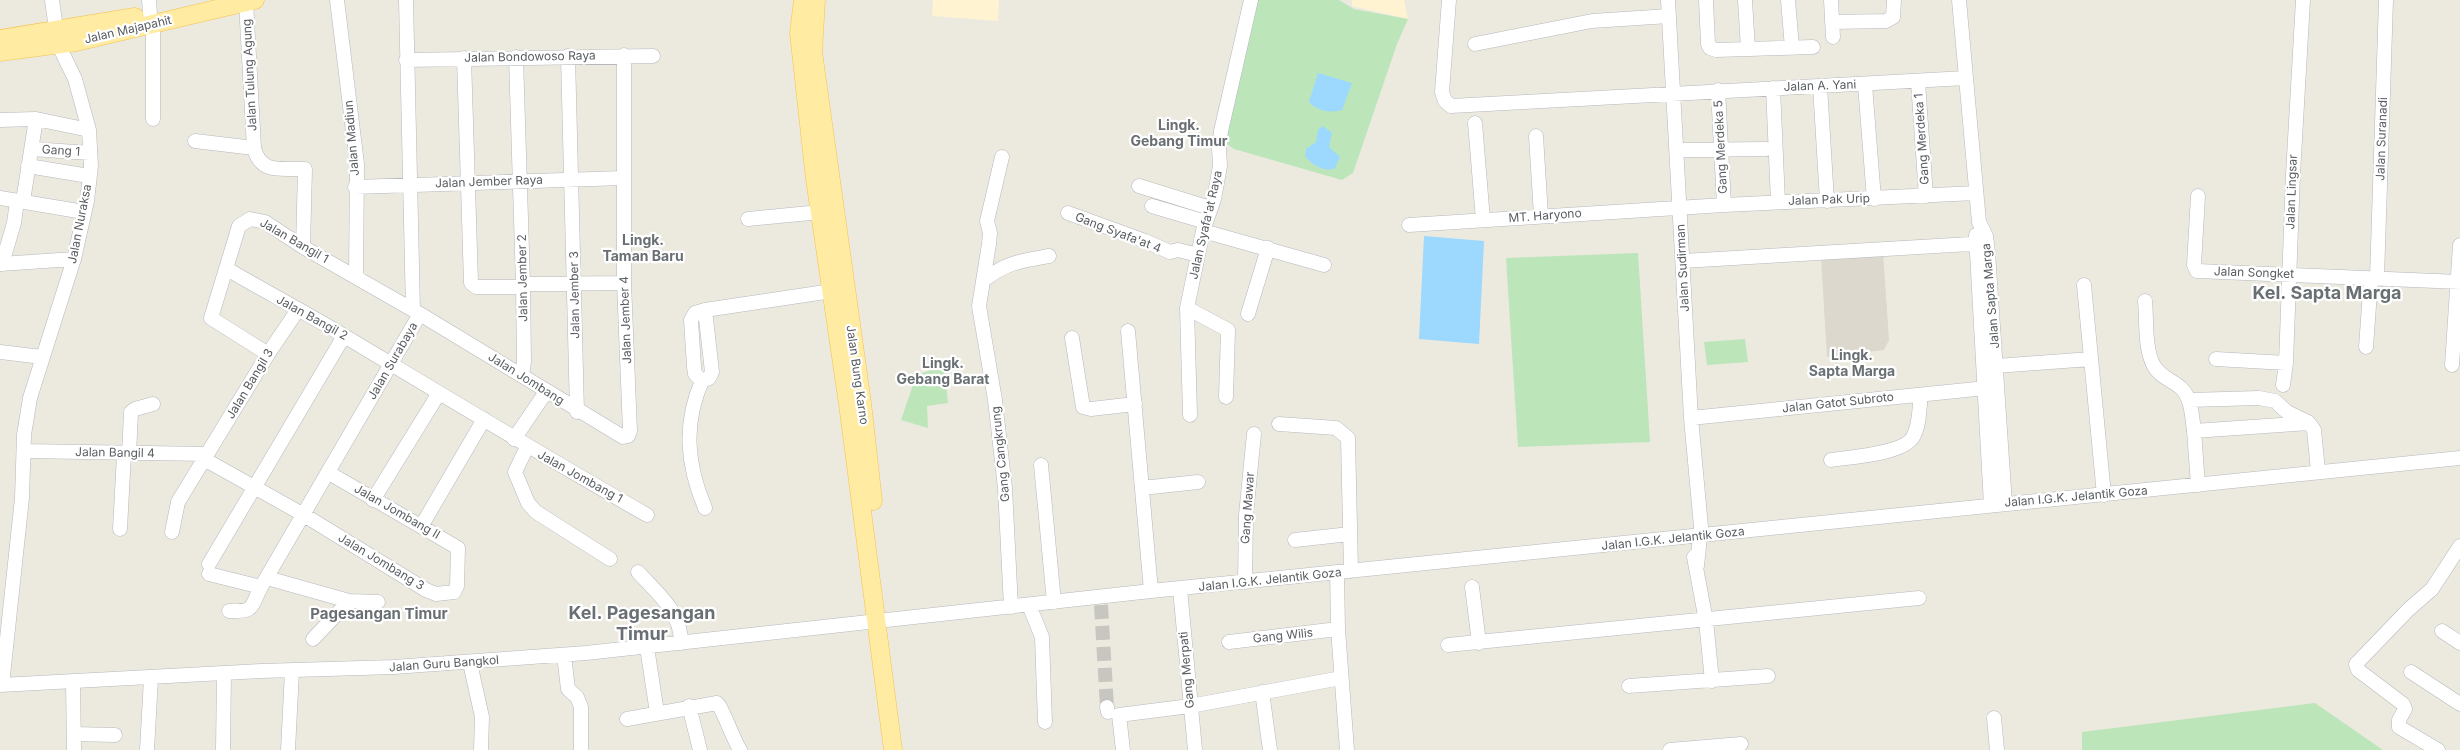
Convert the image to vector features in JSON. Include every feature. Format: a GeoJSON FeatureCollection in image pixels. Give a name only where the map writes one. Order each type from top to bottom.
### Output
{"type":"FeatureCollection","features":[{"type":"Feature","properties":{"kind":"main road"},"geometry":{"type":"LineString","coordinates":[[0,52],[207,0]]}},
{"type":"Feature","properties":{"kind":"main road"},"geometry":{"type":"LineString","coordinates":[[803,0],[799,33],[800,53],[822,178],[820,212],[832,291],[852,388],[881,621],[893,750]]}},
{"type":"Feature","properties":{"kind":"main road","name":"Jalan Bung Karno"},"geometry":{"type":"LineString","coordinates":[[816,0],[813,52],[822,178],[852,388]]}},
{"type":"Feature","properties":{"kind":"main road","name":"Jalan Majapahit"},"geometry":{"type":"LineString","coordinates":[[151,13],[251,1]]}},
{"type":"Feature","properties":{"kind":"main road"},"geometry":{"type":"LineString","coordinates":[[0,39],[57,38]]}},
{"type":"Feature","properties":{"kind":"main road"},"geometry":{"type":"LineString","coordinates":[[881,621],[904,750]]}},
{"type":"Feature","properties":{"kind":"street"},"geometry":{"type":"LineString","coordinates":[[52,0],[57,38]]}},
{"type":"Feature","properties":{"kind":"street","name":"Jalan Madiun"},"geometry":{"type":"LineString","coordinates":[[337,0],[357,164],[356,277]]}},
{"type":"Feature","properties":{"kind":"street","name":"Jalan Surabaya"},"geometry":{"type":"LineString","coordinates":[[229,611],[250,610],[264,582],[393,366],[416,312],[406,60],[406,0]]}},
{"type":"Feature","properties":{"kind":"street","name":"Jalan Syafa'at Raya"},"geometry":{"type":"LineString","coordinates":[[1190,415],[1188,302],[1220,166],[1219,148],[1221,132],[1251,0]]}},
{"type":"Feature","properties":{"kind":"street","name":"Jalan A. Yani"},"geometry":{"type":"LineString","coordinates":[[1449,0],[1442,92],[1445,101],[1451,106],[1718,90],[1865,85],[1966,78]]}},
{"type":"Feature","properties":{"kind":"street","name":"Jalan Sudirman"},"geometry":{"type":"LineString","coordinates":[[1668,0],[1675,93],[1691,418],[1701,536],[1697,566]]}},
{"type":"Feature","properties":{"kind":"street"},"geometry":{"type":"LineString","coordinates":[[1706,0],[1708,44],[1710,48],[1716,50],[1813,47]]}},
{"type":"Feature","properties":{"kind":"street"},"geometry":{"type":"LineString","coordinates":[[1745,0],[1748,49]]}},
{"type":"Feature","properties":{"kind":"street"},"geometry":{"type":"LineString","coordinates":[[1788,0],[1792,48]]}},
{"type":"Feature","properties":{"kind":"street"},"geometry":{"type":"LineString","coordinates":[[1831,0],[1832,37]]}},
{"type":"Feature","properties":{"kind":"street"},"geometry":{"type":"LineString","coordinates":[[1832,22],[1886,21],[1893,17],[1894,0]]}},
{"type":"Feature","properties":{"kind":"street","name":"Jalan Sapta Marga"},"geometry":{"type":"LineString","coordinates":[[1960,0],[1976,192],[1996,366],[1994,446]]}},
{"type":"Feature","properties":{"kind":"street","name":"Jalan Lingsar"},"geometry":{"type":"LineString","coordinates":[[2283,385],[2286,363],[2303,0]]}},
{"type":"Feature","properties":{"kind":"street","name":"Jalan Suranadi"},"geometry":{"type":"LineString","coordinates":[[2366,347],[2374,278],[2386,0]]}},
{"type":"Feature","properties":{"kind":"street","name":"Jalan Tulung Agung"},"geometry":{"type":"LineString","coordinates":[[251,1],[254,148],[257,160],[265,167],[305,169],[303,247]]}},
{"type":"Feature","properties":{"kind":"street"},"geometry":{"type":"LineString","coordinates":[[151,13],[153,120]]}},
{"type":"Feature","properties":{"kind":"street"},"geometry":{"type":"LineString","coordinates":[[1475,44],[1592,21],[1669,16]]}},
{"type":"Feature","properties":{"kind":"street","name":"Jalan Nuraksa"},"geometry":{"type":"LineString","coordinates":[[1,685],[22,498],[24,451],[30,398],[74,259],[90,176],[89,130],[75,79],[57,38]]}},
{"type":"Feature","properties":{"kind":"street","name":"Jalan Jember 4"},"geometry":{"type":"LineString","coordinates":[[624,55],[624,283],[630,431]]}},
{"type":"Feature","properties":{"kind":"street","name":"Jalan Jember 3"},"geometry":{"type":"LineString","coordinates":[[568,56],[576,284],[577,412]]}},
{"type":"Feature","properties":{"kind":"street","name":"Jalan Bondowoso Raya"},"geometry":{"type":"LineString","coordinates":[[406,60],[654,56]]}},
{"type":"Feature","properties":{"kind":"street","name":"Jalan Jember 2"},"geometry":{"type":"LineString","coordinates":[[516,57],[523,285],[524,362],[522,375]]}},
{"type":"Feature","properties":{"kind":"street"},"geometry":{"type":"LineString","coordinates":[[464,58],[467,184],[473,286],[624,283]]}},
{"type":"Feature","properties":{"kind":"street","name":"Gang Merdeka 1"},"geometry":{"type":"LineString","coordinates":[[1918,82],[1926,196]]}},
{"type":"Feature","properties":{"kind":"street"},"geometry":{"type":"LineString","coordinates":[[1865,85],[1874,199]]}},
{"type":"Feature","properties":{"kind":"street"},"geometry":{"type":"LineString","coordinates":[[1820,86],[1827,200]]}},
{"type":"Feature","properties":{"kind":"street"},"geometry":{"type":"LineString","coordinates":[[1773,88],[1778,202]]}},
{"type":"Feature","properties":{"kind":"street","name":"Gang Merdeka 5"},"geometry":{"type":"LineString","coordinates":[[1718,90],[1724,205]]}},
{"type":"Feature","properties":{"kind":"street"},"geometry":{"type":"LineString","coordinates":[[0,120],[36,119],[89,130]]}},
{"type":"Feature","properties":{"kind":"street"},"geometry":{"type":"LineString","coordinates":[[36,119],[32,149],[20,201],[1,264],[74,259]]}},
{"type":"Feature","properties":{"kind":"street"},"geometry":{"type":"LineString","coordinates":[[1475,123],[1483,220]]}},
{"type":"Feature","properties":{"kind":"street"},"geometry":{"type":"LineString","coordinates":[[1536,136],[1541,216]]}},
{"type":"Feature","properties":{"kind":"street","name":"Jalan Tulung Agung"},"geometry":{"type":"LineString","coordinates":[[195,141],[254,148]]}},
{"type":"Feature","properties":{"kind":"street","name":"Gang 1"},"geometry":{"type":"LineString","coordinates":[[32,149],[90,153]]}},
{"type":"Feature","properties":{"kind":"street"},"geometry":{"type":"LineString","coordinates":[[1677,150],[1766,149]]}},
{"type":"Feature","properties":{"kind":"street","name":"Gang Cangkrung"},"geometry":{"type":"LineString","coordinates":[[1002,157],[987,221],[990,236],[981,293],[1005,488],[1012,607]]}},
{"type":"Feature","properties":{"kind":"street"},"geometry":{"type":"LineString","coordinates":[[28,166],[90,176]]}},
{"type":"Feature","properties":{"kind":"street","name":"Jalan Jember Raya"},"geometry":{"type":"LineString","coordinates":[[356,187],[623,178]]}},
{"type":"Feature","properties":{"kind":"street"},"geometry":{"type":"LineString","coordinates":[[1139,186],[1210,208]]}},
{"type":"Feature","properties":{"kind":"street","name":"Jalan Pak Urip"},"geometry":{"type":"LineString","coordinates":[[1681,207],[1874,199],[1976,192]]}},
{"type":"Feature","properties":{"kind":"street","name":"Jalan Songket"},"geometry":{"type":"LineString","coordinates":[[2198,196],[2194,265],[2197,271],[2459,282]]}},
{"type":"Feature","properties":{"kind":"street"},"geometry":{"type":"LineString","coordinates":[[0,198],[84,212]]}},
{"type":"Feature","properties":{"kind":"street"},"geometry":{"type":"LineString","coordinates":[[1152,206],[1268,248],[1324,265]]}},
{"type":"Feature","properties":{"kind":"street","name":"MT. Haryono"},"geometry":{"type":"LineString","coordinates":[[1409,224],[1681,207]]}},
{"type":"Feature","properties":{"kind":"street"},"geometry":{"type":"LineString","coordinates":[[748,219],[820,212]]}},
{"type":"Feature","properties":{"kind":"street","name":"Gang Syafa'at 4"},"geometry":{"type":"LineString","coordinates":[[1068,213],[1145,240],[1170,252],[1178,250],[1198,255]]}},
{"type":"Feature","properties":{"kind":"street","name":"Jalan Bangil 1"},"geometry":{"type":"LineString","coordinates":[[268,354],[211,318],[211,312],[227,269],[239,226],[246,220],[256,219],[265,222],[303,247],[416,312]]}},
{"type":"Feature","properties":{"kind":"street"},"geometry":{"type":"LineString","coordinates":[[1683,261],[1982,244],[1986,388],[1994,446],[1998,504]]}},
{"type":"Feature","properties":{"kind":"street"},"geometry":{"type":"LineString","coordinates":[[2452,365],[2460,246]]}},
{"type":"Feature","properties":{"kind":"street"},"geometry":{"type":"LineString","coordinates":[[1248,314],[1268,248]]}},
{"type":"Feature","properties":{"kind":"street"},"geometry":{"type":"LineString","coordinates":[[981,293],[1000,268],[1017,260],[1049,256]]}},
{"type":"Feature","properties":{"kind":"street","name":"Jalan Bangil 2"},"geometry":{"type":"LineString","coordinates":[[227,269],[393,366]]}},
{"type":"Feature","properties":{"kind":"street"},"geometry":{"type":"LineString","coordinates":[[2084,284],[2104,495]]}},
{"type":"Feature","properties":{"kind":"street"},"geometry":{"type":"LineString","coordinates":[[705,508],[694,481],[689,428],[693,401],[702,381],[695,374],[691,320],[695,313],[832,291]]}},
{"type":"Feature","properties":{"kind":"street"},"geometry":{"type":"LineString","coordinates":[[2145,301],[2150,350],[2154,366],[2165,378],[2181,388],[2188,400],[2194,432],[2198,485]]}},
{"type":"Feature","properties":{"kind":"street"},"geometry":{"type":"LineString","coordinates":[[1188,302],[1228,330],[1226,397]]}},
{"type":"Feature","properties":{"kind":"street","name":"Jalan Bangil 3"},"geometry":{"type":"LineString","coordinates":[[172,532],[178,502],[268,354],[298,311]]}},
{"type":"Feature","properties":{"kind":"street","name":"Jalan Jombang"},"geometry":{"type":"LineString","coordinates":[[416,312],[522,375],[577,412],[623,437],[628,436],[630,431]]}},
{"type":"Feature","properties":{"kind":"street"},"geometry":{"type":"LineString","coordinates":[[1128,331],[1151,591]]}},
{"type":"Feature","properties":{"kind":"street"},"geometry":{"type":"LineString","coordinates":[[344,336],[252,488],[209,569],[349,601],[378,602]]}},
{"type":"Feature","properties":{"kind":"street"},"geometry":{"type":"LineString","coordinates":[[1072,338],[1083,407],[1091,409],[1135,404]]}},
{"type":"Feature","properties":{"kind":"street"},"geometry":{"type":"LineString","coordinates":[[0,352],[42,357]]}},
{"type":"Feature","properties":{"kind":"street"},"geometry":{"type":"LineString","coordinates":[[2216,358],[2286,363]]}},
{"type":"Feature","properties":{"kind":"street"},"geometry":{"type":"LineString","coordinates":[[1996,366],[2091,359]]}},
{"type":"Feature","properties":{"kind":"street","name":"Jalan Jombang 1"},"geometry":{"type":"LineString","coordinates":[[393,366],[484,419],[527,447],[647,515]]}},
{"type":"Feature","properties":{"kind":"street","name":"Jalan Gatot Subroto"},"geometry":{"type":"LineString","coordinates":[[1691,418],[1986,388]]}},
{"type":"Feature","properties":{"kind":"street"},"geometry":{"type":"LineString","coordinates":[[514,439],[546,392]]}},
{"type":"Feature","properties":{"kind":"street"},"geometry":{"type":"LineString","coordinates":[[373,500],[439,394]]}},
{"type":"Feature","properties":{"kind":"street"},"geometry":{"type":"LineString","coordinates":[[1831,460],[1898,448],[1912,440],[1917,430],[1921,394]]}},
{"type":"Feature","properties":{"kind":"street"},"geometry":{"type":"LineString","coordinates":[[2188,400],[2259,398],[2275,401],[2287,412],[2309,423],[2314,430],[2318,471]]}},
{"type":"Feature","properties":{"kind":"street"},"geometry":{"type":"LineString","coordinates":[[120,529],[131,412],[153,404]]}},
{"type":"Feature","properties":{"kind":"street"},"geometry":{"type":"LineString","coordinates":[[422,526],[484,419]]}},
{"type":"Feature","properties":{"kind":"street"},"geometry":{"type":"LineString","coordinates":[[2194,432],[2309,423]]}},
{"type":"Feature","properties":{"kind":"street"},"geometry":{"type":"LineString","coordinates":[[1279,424],[1336,428],[1348,438],[1351,571]]}},
{"type":"Feature","properties":{"kind":"street","name":"Gang Mawar"},"geometry":{"type":"LineString","coordinates":[[1245,582],[1246,515],[1254,434]]}},
{"type":"Feature","properties":{"kind":"street"},"geometry":{"type":"LineString","coordinates":[[527,447],[515,472],[528,503],[536,512],[610,559]]}},
{"type":"Feature","properties":{"kind":"street","name":"Jalan Bangil 4"},"geometry":{"type":"LineString","coordinates":[[24,451],[205,456]]}},
{"type":"Feature","properties":{"kind":"street"},"geometry":{"type":"LineString","coordinates":[[205,456],[252,488],[304,516]]}},
{"type":"Feature","properties":{"kind":"street","name":"Jalan I.G.K. Jelantik Goza"},"geometry":{"type":"LineString","coordinates":[[881,621],[1054,602],[1101,601],[1151,591],[2460,458]]}},
{"type":"Feature","properties":{"kind":"street"},"geometry":{"type":"LineString","coordinates":[[1041,465],[1054,602]]}},
{"type":"Feature","properties":{"kind":"street","name":"Jalan Jombang II"},"geometry":{"type":"LineString","coordinates":[[329,473],[456,546],[459,554]]}},
{"type":"Feature","properties":{"kind":"street"},"geometry":{"type":"LineString","coordinates":[[1142,488],[1198,482]]}},
{"type":"Feature","properties":{"kind":"street","name":"Jalan Jombang 3"},"geometry":{"type":"LineString","coordinates":[[304,516],[426,590],[436,594],[451,593],[456,589],[459,554]]}},
{"type":"Feature","properties":{"kind":"street"},"geometry":{"type":"LineString","coordinates":[[1295,540],[1350,534]]}},
{"type":"Feature","properties":{"kind":"street"},"geometry":{"type":"LineString","coordinates":[[1687,538],[1697,566],[1706,621],[1712,681]]}},
{"type":"Feature","properties":{"kind":"street"},"geometry":{"type":"LineString","coordinates":[[2438,750],[2401,729],[2398,723],[2405,709],[2403,704],[2358,670],[2356,664],[2409,609],[2432,589],[2460,546]]}},
{"type":"Feature","properties":{"kind":"street"},"geometry":{"type":"LineString","coordinates":[[638,572],[674,610],[681,633],[681,643]]}},
{"type":"Feature","properties":{"kind":"street"},"geometry":{"type":"LineString","coordinates":[[1337,572],[1338,629],[1347,750]]}},
{"type":"Feature","properties":{"kind":"street"},"geometry":{"type":"LineString","coordinates":[[1472,587],[1479,643]]}},
{"type":"Feature","properties":{"kind":"street","name":"Gang Merpati"},"geometry":{"type":"LineString","coordinates":[[1180,589],[1195,750]]}},
{"type":"Feature","properties":{"kind":"street"},"geometry":{"type":"LineString","coordinates":[[1448,646],[1919,598]]}},
{"type":"Feature","properties":{"kind":"street"},"geometry":{"type":"LineString","coordinates":[[313,639],[349,601]]}},
{"type":"Feature","properties":{"kind":"street"},"geometry":{"type":"LineString","coordinates":[[1029,605],[1042,637],[1045,722]]}},
{"type":"Feature","properties":{"kind":"street","name":"Jalan Guru Bangkol"},"geometry":{"type":"LineString","coordinates":[[1,685],[470,663],[647,647],[881,621]]}},
{"type":"Feature","properties":{"kind":"street","name":"Gang Wilis"},"geometry":{"type":"LineString","coordinates":[[1228,642],[1338,629]]}},
{"type":"Feature","properties":{"kind":"street"},"geometry":{"type":"LineString","coordinates":[[2442,631],[2460,643]]}},
{"type":"Feature","properties":{"kind":"street"},"geometry":{"type":"LineString","coordinates":[[647,647],[657,713]]}},
{"type":"Feature","properties":{"kind":"street"},"geometry":{"type":"LineString","coordinates":[[564,655],[568,688],[576,697],[581,707],[582,750]]}},
{"type":"Feature","properties":{"kind":"street"},"geometry":{"type":"LineString","coordinates":[[470,663],[482,717],[481,750]]}},
{"type":"Feature","properties":{"kind":"street"},"geometry":{"type":"LineString","coordinates":[[288,750],[292,671]]}},
{"type":"Feature","properties":{"kind":"street"},"geometry":{"type":"LineString","coordinates":[[2411,672],[2460,704]]}},
{"type":"Feature","properties":{"kind":"street"},"geometry":{"type":"LineString","coordinates":[[223,750],[224,674]]}},
{"type":"Feature","properties":{"kind":"street"},"geometry":{"type":"LineString","coordinates":[[1630,686],[1768,676]]}},
{"type":"Feature","properties":{"kind":"street"},"geometry":{"type":"LineString","coordinates":[[147,750],[151,678]]}},
{"type":"Feature","properties":{"kind":"street"},"geometry":{"type":"LineString","coordinates":[[1123,750],[1119,715],[1190,706],[1341,678]]}},
{"type":"Feature","properties":{"kind":"street"},"geometry":{"type":"LineString","coordinates":[[72,683],[74,750]]}},
{"type":"Feature","properties":{"kind":"street"},"geometry":{"type":"LineString","coordinates":[[1262,692],[1270,750]]}},
{"type":"Feature","properties":{"kind":"street"},"geometry":{"type":"LineString","coordinates":[[627,719],[710,702],[720,704],[729,732],[740,750]]}},
{"type":"Feature","properties":{"kind":"street"},"geometry":{"type":"LineString","coordinates":[[689,706],[700,750]]}},
{"type":"Feature","properties":{"kind":"street"},"geometry":{"type":"LineString","coordinates":[[1994,718],[1997,750]]}},
{"type":"Feature","properties":{"kind":"street"},"geometry":{"type":"LineString","coordinates":[[74,734],[115,735]]}},
{"type":"Feature","properties":{"kind":"street"},"geometry":{"type":"LineString","coordinates":[[1670,750],[1701,749],[1740,744]]}},
{"type":"Feature","properties":{"kind":"shaded area"},"geometry":{"type":"Polygon","coordinates":[[[933,0],[999,0],[998,21],[932,16],[933,0]]]}},
{"type":"Feature","properties":{"kind":"shaded area"},"geometry":{"type":"Polygon","coordinates":[[[1352,0],[1404,0],[1408,19],[1352,6],[1352,0]]]}},
{"type":"Feature","properties":{"kind":"shaded area"},"geometry":{"type":"Polygon","coordinates":[[[1883,252],[1889,340],[1884,350],[1827,357],[1821,258],[1883,252]]]}},
{"type":"Feature","properties":{"kind":"green space"},"geometry":{"type":"Polygon","coordinates":[[[1254,0],[1339,0],[1354,9],[1408,19],[1397,44],[1353,173],[1342,180],[1234,149],[1224,142],[1254,0]]]}},
{"type":"Feature","properties":{"kind":"green space"},"geometry":{"type":"Polygon","coordinates":[[[1638,253],[1650,442],[1518,447],[1506,258],[1638,253]]]}},
{"type":"Feature","properties":{"kind":"green space"},"geometry":{"type":"Polygon","coordinates":[[[1745,339],[1748,362],[1707,365],[1704,342],[1745,339]]]}},
{"type":"Feature","properties":{"kind":"green space"},"geometry":{"type":"Polygon","coordinates":[[[944,364],[948,403],[927,406],[928,428],[901,420],[916,376],[944,364]]]}},
{"type":"Feature","properties":{"kind":"green space"},"geometry":{"type":"Polygon","coordinates":[[[2315,703],[2383,750],[2082,750],[2082,732],[2315,703]]]}},
{"type":"Feature","properties":{"kind":"water"},"geometry":{"type":"Polygon","coordinates":[[[1318,73],[1352,83],[1342,110],[1325,111],[1309,102],[1318,73]]]}},
{"type":"Feature","properties":{"kind":"water"},"geometry":{"type":"Polygon","coordinates":[[[1323,126],[1332,133],[1329,147],[1340,157],[1335,168],[1327,170],[1311,162],[1305,156],[1306,149],[1316,142],[1318,130],[1323,126]]]}},
{"type":"Feature","properties":{"kind":"water"},"geometry":{"type":"Polygon","coordinates":[[[1424,236],[1484,241],[1479,344],[1419,339],[1424,236]]]}},
{"type":"Feature","properties":{"kind":"tunnel"},"geometry":{"type":"LineString","coordinates":[[1101,605],[1107,707]]}},
{"type":"Feature","properties":{"kind":"district","name":"Lingk. Gebang Timur"},"geometry":{"type":"Point","coordinates":[1179,134]}},
{"type":"Feature","properties":{"kind":"district","name":"Lingk. Taman Baru"},"geometry":{"type":"Point","coordinates":[643,250]}},
{"type":"Feature","properties":{"kind":"district","name":"Kel. Sapta Marga"},"geometry":{"type":"Point","coordinates":[2327,294]}},
{"type":"Feature","properties":{"kind":"district","name":"Lingk. Sapta Marga"},"geometry":{"type":"Point","coordinates":[1852,364]}},
{"type":"Feature","properties":{"kind":"district","name":"Lingk. Gebang Barat"},"geometry":{"type":"Point","coordinates":[943,372]}},
{"type":"Feature","properties":{"kind":"district","name":"Pagesangan Timur"},"geometry":{"type":"Point","coordinates":[379,614]}},
{"type":"Feature","properties":{"kind":"district","name":"Kel. Pagesangan Timur"},"geometry":{"type":"Point","coordinates":[642,624]}}]}
